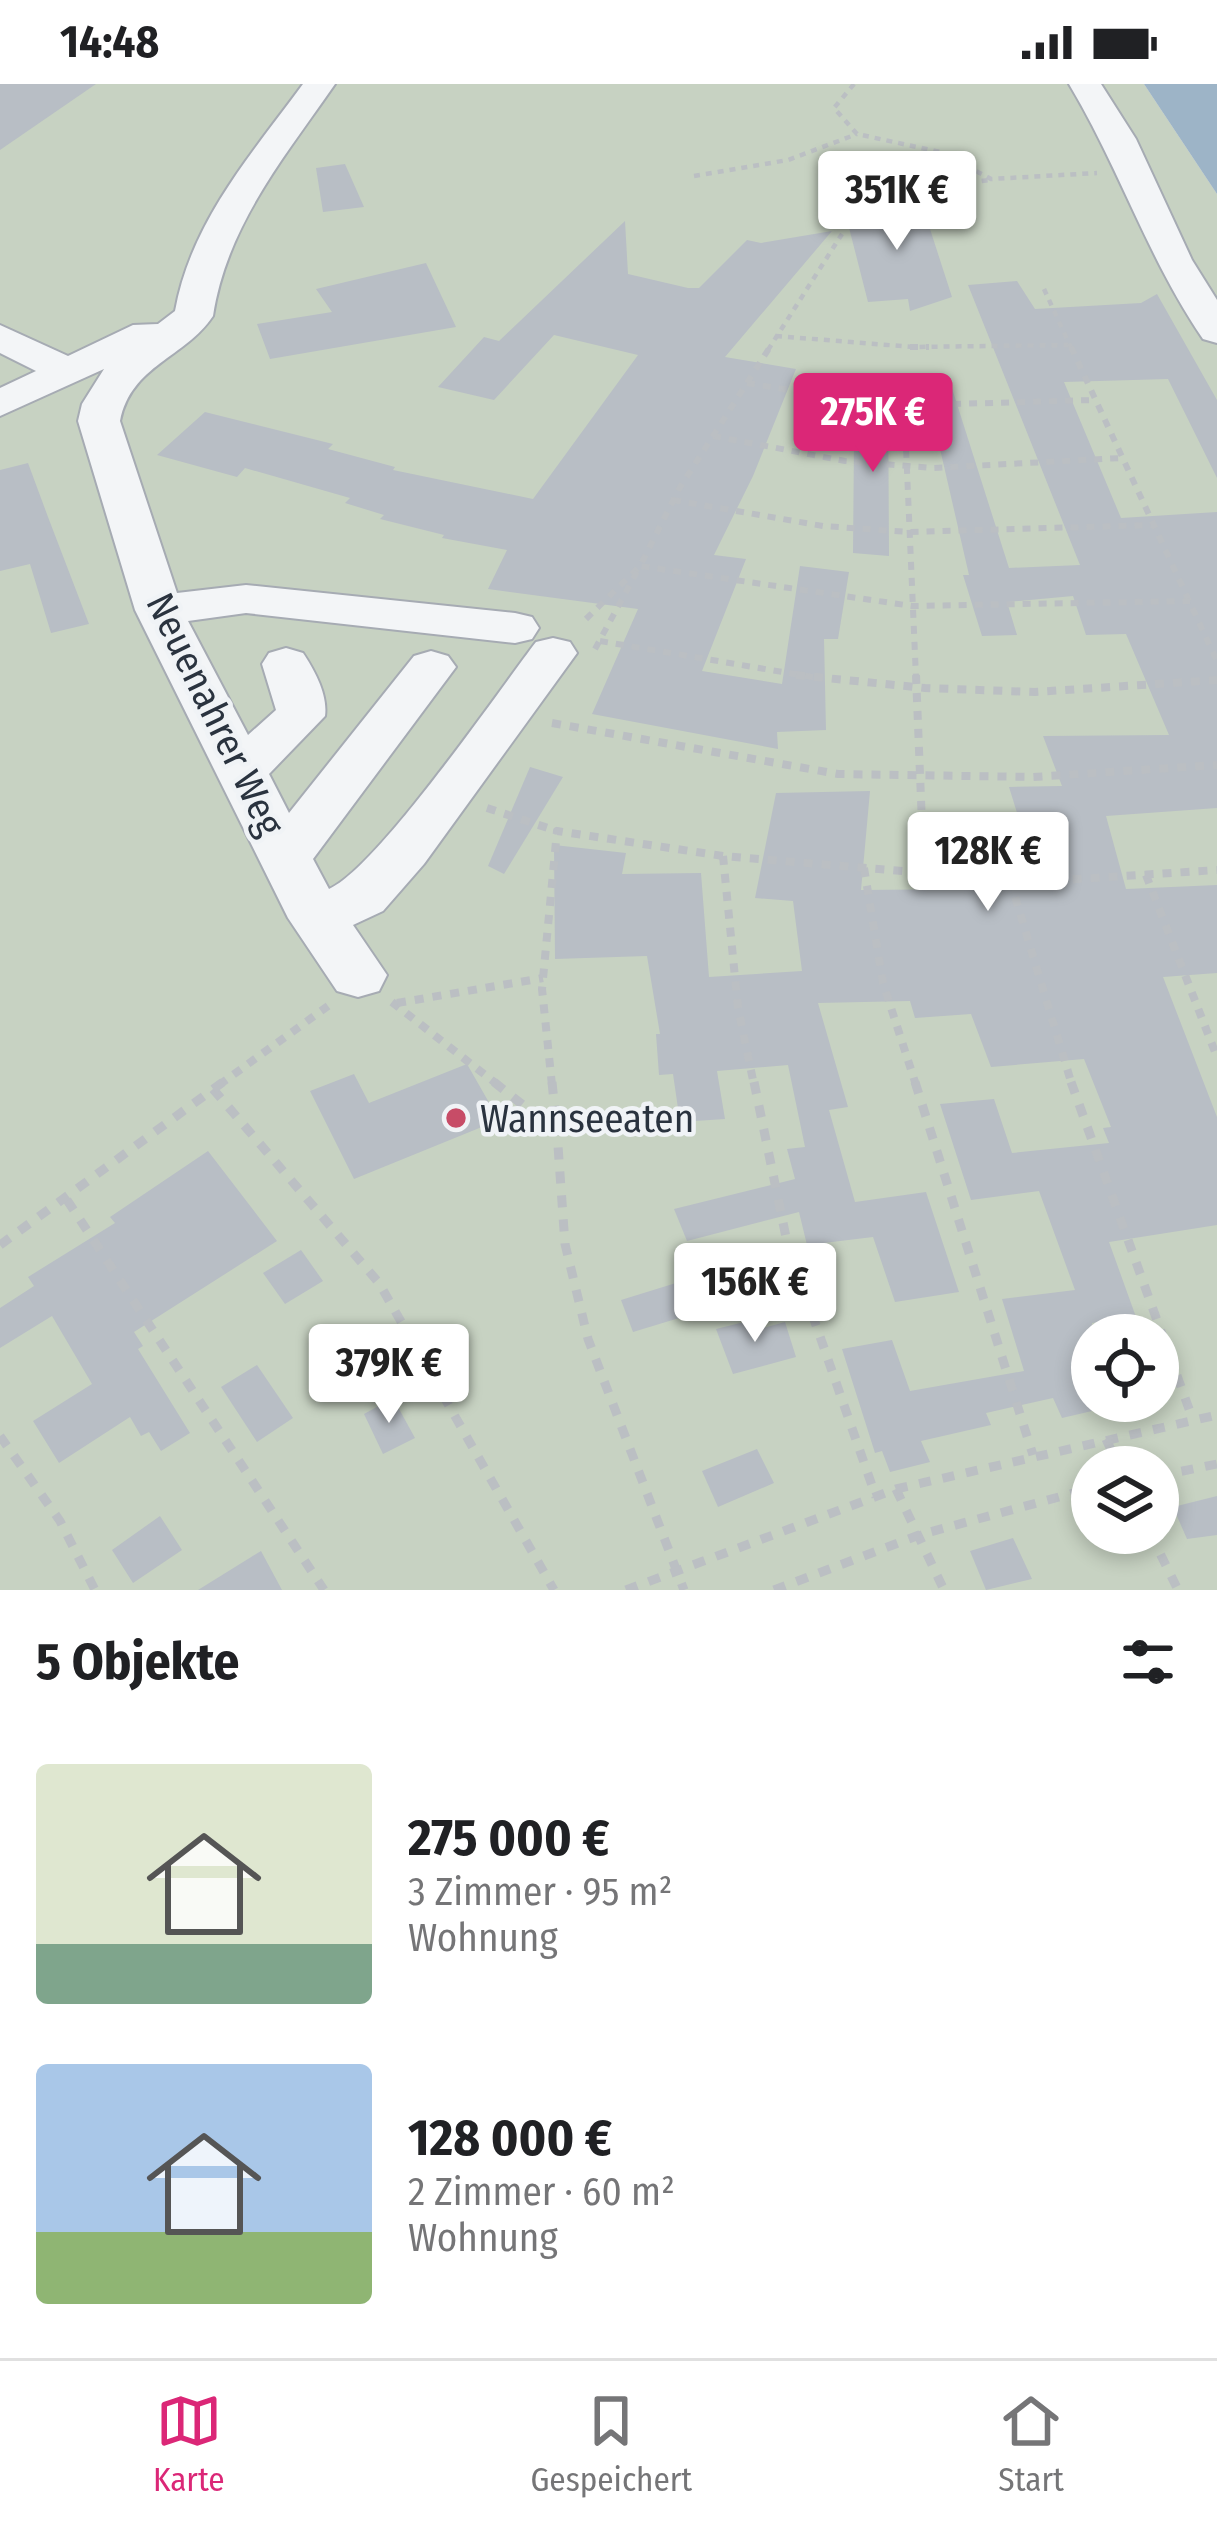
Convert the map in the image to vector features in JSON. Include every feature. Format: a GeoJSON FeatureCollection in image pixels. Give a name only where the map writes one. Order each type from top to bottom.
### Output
{"type":"FeatureCollection","features":[{"type":"Feature","properties":{"kind":"lane"},"geometry":{"type":"LineString","coordinates":[[0,404],[137,337],[194,316],[196,287],[207,253],[320,84]]}},
{"type":"Feature","properties":{"kind":"lane"},"geometry":{"type":"LineString","coordinates":[[1085,84],[1133,170],[1173,260],[1217,332]]}},
{"type":"Feature","properties":{"kind":"lane","name":"Neuenahrer Weg"},"geometry":{"type":"LineString","coordinates":[[194,316],[130,365],[100,402],[105,444],[159,610],[316,918],[376,989]]}},
{"type":"Feature","properties":{"kind":"lane"},"geometry":{"type":"LineString","coordinates":[[0,337],[68,372]]}},
{"type":"Feature","properties":{"kind":"lane"},"geometry":{"type":"LineString","coordinates":[[159,610],[246,599],[563,635],[405,850],[363,898],[316,918]]}},
{"type":"Feature","properties":{"kind":"lane"},"geometry":{"type":"LineString","coordinates":[[241,770],[300,716],[302,703],[286,664]]}},
{"type":"Feature","properties":{"kind":"lane"},"geometry":{"type":"LineString","coordinates":[[285,857],[431,668]]}},
{"type":"Feature","properties":{"kind":"path"},"geometry":{"type":"LineString","coordinates":[[854,84],[834,108],[857,134]]}},
{"type":"Feature","properties":{"kind":"path"},"geometry":{"type":"LineString","coordinates":[[694,176],[788,160],[857,134],[940,152],[991,179]]}},
{"type":"Feature","properties":{"kind":"path"},"geometry":{"type":"LineString","coordinates":[[851,200],[991,179],[1133,170]]}},
{"type":"Feature","properties":{"kind":"path"},"geometry":{"type":"LineString","coordinates":[[563,635],[640,566],[673,500],[842,234]]}},
{"type":"Feature","properties":{"kind":"path"},"geometry":{"type":"LineString","coordinates":[[1044,289],[1217,661]]}},
{"type":"Feature","properties":{"kind":"path"},"geometry":{"type":"LineString","coordinates":[[776,336],[913,347],[1068,345]]}},
{"type":"Feature","properties":{"kind":"path"},"geometry":{"type":"LineString","coordinates":[[747,383],[885,406],[1094,400]]}},
{"type":"Feature","properties":{"kind":"path"},"geometry":{"type":"LineString","coordinates":[[904,402],[924,874]]}},
{"type":"Feature","properties":{"kind":"path"},"geometry":{"type":"LineString","coordinates":[[712,436],[845,461],[978,468],[1121,458]]}},
{"type":"Feature","properties":{"kind":"path"},"geometry":{"type":"LineString","coordinates":[[673,500],[823,526],[909,532],[1153,525]]}},
{"type":"Feature","properties":{"kind":"path"},"geometry":{"type":"LineString","coordinates":[[640,566],[912,606],[1190,601]]}},
{"type":"Feature","properties":{"kind":"path"},"geometry":{"type":"LineString","coordinates":[[563,635],[711,664],[916,688],[1038,692],[1217,680]]}},
{"type":"Feature","properties":{"kind":"path"},"geometry":{"type":"LineString","coordinates":[[544,722],[838,774],[1033,777],[1217,765]]}},
{"type":"Feature","properties":{"kind":"path"},"geometry":{"type":"LineString","coordinates":[[684,1590],[588,1339],[565,1244],[543,978],[556,831],[723,856],[1010,880],[1217,870]]}},
{"type":"Feature","properties":{"kind":"path"},"geometry":{"type":"LineString","coordinates":[[723,856],[738,1007],[787,1242],[876,1497]]}},
{"type":"Feature","properties":{"kind":"path"},"geometry":{"type":"LineString","coordinates":[[864,868],[884,983],[1033,1455]]}},
{"type":"Feature","properties":{"kind":"path"},"geometry":{"type":"LineString","coordinates":[[1146,874],[1217,1057]]}},
{"type":"Feature","properties":{"kind":"path"},"geometry":{"type":"LineString","coordinates":[[1010,880],[1055,1043],[1114,1219],[1193,1420]]}},
{"type":"Feature","properties":{"kind":"path"},"geometry":{"type":"LineString","coordinates":[[0,1245],[333,1002],[376,989],[543,978]]}},
{"type":"Feature","properties":{"kind":"path"},"geometry":{"type":"LineString","coordinates":[[376,989],[557,1132]]}},
{"type":"Feature","properties":{"kind":"path"},"geometry":{"type":"LineString","coordinates":[[213,1089],[379,1283],[554,1590]]}},
{"type":"Feature","properties":{"kind":"path"},"geometry":{"type":"LineString","coordinates":[[67,1200],[292,1535],[323,1590]]}},
{"type":"Feature","properties":{"kind":"path"},"geometry":{"type":"LineString","coordinates":[[626,1590],[896,1489],[1217,1415]]}},
{"type":"Feature","properties":{"kind":"path"},"geometry":{"type":"LineString","coordinates":[[0,1436],[60,1521],[94,1590]]}},
{"type":"Feature","properties":{"kind":"path"},"geometry":{"type":"LineString","coordinates":[[1106,1438],[1109,1446]]}},
{"type":"Feature","properties":{"kind":"path"},"geometry":{"type":"LineString","coordinates":[[1179,1472],[1217,1464]]}},
{"type":"Feature","properties":{"kind":"path"},"geometry":{"type":"LineString","coordinates":[[896,1489],[944,1590]]}},
{"type":"Feature","properties":{"kind":"path"},"geometry":{"type":"LineString","coordinates":[[774,1590],[919,1535],[1071,1494]]}},
{"type":"Feature","properties":{"kind":"path"},"geometry":{"type":"LineString","coordinates":[[1160,1554],[1178,1590]]}},
{"type":"Feature","properties":{"kind":"green space"},"geometry":{"type":"Polygon","coordinates":[[[0,84],[1144,84],[1217,194],[1217,1590],[0,1590],[0,84]]]}},
{"type":"Feature","properties":{"kind":"water"},"geometry":{"type":"Polygon","coordinates":[[[1144,84],[1217,84],[1217,194],[1144,84]]]}},
{"type":"Feature","properties":{"kind":"building"},"geometry":{"type":"Polygon","coordinates":[[[0,84],[96,84],[0,150],[0,84]]]}},
{"type":"Feature","properties":{"kind":"building"},"geometry":{"type":"Polygon","coordinates":[[[345,164],[364,207],[323,212],[316,168],[345,164]]]}},
{"type":"Feature","properties":{"kind":"building"},"geometry":{"type":"Polygon","coordinates":[[[919,195],[952,297],[910,311],[908,299],[868,302],[844,208],[919,195]]]}},
{"type":"Feature","properties":{"kind":"building"},"geometry":{"type":"Polygon","coordinates":[[[625,221],[628,274],[688,288],[699,288],[747,240],[761,243],[832,231],[725,357],[796,369],[753,476],[714,555],[746,559],[702,671],[782,684],[800,566],[849,572],[838,639],[824,639],[826,730],[777,732],[778,749],[592,714],[638,609],[488,589],[507,550],[442,538],[444,535],[380,519],[384,515],[345,503],[350,498],[245,468],[237,477],[157,455],[205,412],[333,444],[328,449],[395,467],[393,470],[533,499],[638,355],[554,335],[494,400],[438,387],[484,337],[499,341],[625,221]]]}},
{"type":"Feature","properties":{"kind":"building"},"geometry":{"type":"Polygon","coordinates":[[[426,263],[456,327],[270,359],[257,324],[332,312],[316,289],[426,263]]]}},
{"type":"Feature","properties":{"kind":"building"},"geometry":{"type":"Polygon","coordinates":[[[1017,281],[1035,309],[1141,303],[1157,294],[1217,400],[1217,478],[1168,379],[1064,382],[1121,518],[1217,512],[1217,808],[1106,816],[1126,889],[1217,885],[1217,973],[1163,977],[1217,1117],[1217,1225],[1109,1242],[1135,1314],[1071,1314],[1071,1416],[1062,1418],[1053,1398],[986,1413],[991,1425],[921,1441],[930,1462],[890,1472],[882,1451],[875,1453],[842,1349],[892,1340],[910,1391],[1024,1371],[1002,1299],[1075,1290],[1039,1191],[971,1200],[940,1104],[994,1099],[1012,1153],[1109,1143],[1103,1128],[1111,1127],[1084,1059],[991,1067],[971,1014],[915,1018],[910,1001],[818,1003],[848,1107],[829,1110],[855,1202],[926,1192],[959,1292],[895,1302],[873,1237],[807,1245],[799,1212],[687,1241],[674,1209],[795,1179],[787,1149],[805,1147],[788,1065],[717,1071],[725,1119],[680,1122],[673,1074],[659,1075],[656,1034],[660,1034],[647,956],[555,959],[554,845],[626,853],[622,874],[701,873],[709,977],[802,971],[793,901],[755,898],[776,793],[870,791],[861,890],[971,889],[963,826],[1022,829],[1009,787],[1062,786],[1043,736],[1169,735],[1126,634],[1086,635],[1073,596],[1007,602],[1017,635],[982,636],[963,575],[969,575],[926,388],[950,382],[1009,568],[1080,565],[968,285],[1017,281]]]}},
{"type":"Feature","properties":{"kind":"building"},"geometry":{"type":"Polygon","coordinates":[[[875,373],[888,374],[889,556],[853,553],[854,442],[858,442],[875,373]]]}},
{"type":"Feature","properties":{"kind":"building"},"geometry":{"type":"Polygon","coordinates":[[[28,463],[89,624],[51,633],[30,564],[0,571],[0,470],[28,463]]]}},
{"type":"Feature","properties":{"kind":"building"},"geometry":{"type":"Polygon","coordinates":[[[530,767],[563,777],[504,874],[488,866],[530,767]]]}},
{"type":"Feature","properties":{"kind":"building"},"geometry":{"type":"Polygon","coordinates":[[[467,1064],[499,1120],[354,1179],[310,1091],[354,1074],[369,1103],[467,1064]]]}},
{"type":"Feature","properties":{"kind":"building"},"geometry":{"type":"Polygon","coordinates":[[[208,1151],[277,1241],[134,1332],[143,1346],[138,1349],[190,1433],[161,1451],[149,1432],[141,1436],[130,1417],[59,1463],[33,1421],[92,1384],[52,1316],[0,1348],[0,1308],[34,1286],[28,1277],[115,1223],[110,1217],[208,1151]]]}},
{"type":"Feature","properties":{"kind":"building"},"geometry":{"type":"Polygon","coordinates":[[[301,1250],[323,1281],[285,1304],[263,1273],[301,1250]]]}},
{"type":"Feature","properties":{"kind":"building"},"geometry":{"type":"Polygon","coordinates":[[[676,1283],[689,1315],[633,1332],[621,1300],[676,1283]]]}},
{"type":"Feature","properties":{"kind":"building"},"geometry":{"type":"Polygon","coordinates":[[[752,1320],[756,1330],[785,1322],[796,1357],[733,1374],[716,1329],[752,1320]]]}},
{"type":"Feature","properties":{"kind":"building"},"geometry":{"type":"Polygon","coordinates":[[[257,1365],[293,1418],[257,1442],[221,1387],[257,1365]]]}},
{"type":"Feature","properties":{"kind":"building"},"geometry":{"type":"Polygon","coordinates":[[[393,1398],[415,1438],[383,1454],[364,1414],[393,1398]]]}},
{"type":"Feature","properties":{"kind":"building"},"geometry":{"type":"Polygon","coordinates":[[[757,1449],[774,1483],[718,1507],[702,1471],[757,1449]]]}},
{"type":"Feature","properties":{"kind":"building"},"geometry":{"type":"Polygon","coordinates":[[[1217,1496],[1217,1535],[1187,1539],[1179,1506],[1217,1496]]]}},
{"type":"Feature","properties":{"kind":"building"},"geometry":{"type":"Polygon","coordinates":[[[160,1516],[182,1550],[133,1583],[112,1550],[160,1516]]]}},
{"type":"Feature","properties":{"kind":"building"},"geometry":{"type":"Polygon","coordinates":[[[1013,1538],[1032,1579],[986,1590],[970,1551],[1013,1538]]]}},
{"type":"Feature","properties":{"kind":"building"},"geometry":{"type":"Polygon","coordinates":[[[261,1551],[282,1590],[198,1590],[261,1551]]]}},
{"type":"Feature","properties":{"kind":"place","name":"Wannseeaten"},"geometry":{"type":"Point","coordinates":[456,1118]}}]}
